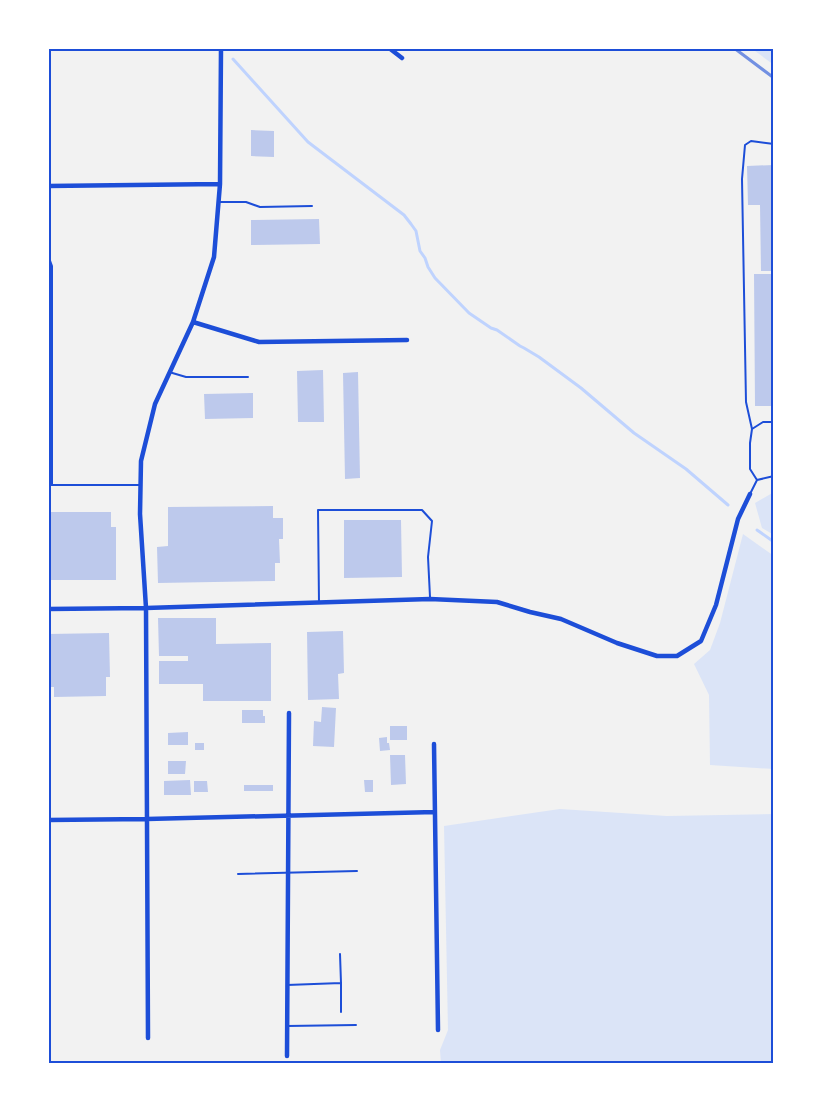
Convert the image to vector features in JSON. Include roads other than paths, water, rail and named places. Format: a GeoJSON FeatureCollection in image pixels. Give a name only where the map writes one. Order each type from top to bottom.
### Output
{"type":"FeatureCollection","features":[{"type":"Feature","properties":{"kind":"street"},"geometry":{"type":"LineString","coordinates":[[148,1038],[146,608],[140,514],[141,461],[155,404],[193,322],[214,257],[220,184],[221,48]]}},
{"type":"Feature","properties":{"kind":"street"},"geometry":{"type":"LineString","coordinates":[[389,48],[402,58]]}},
{"type":"Feature","properties":{"kind":"street"},"geometry":{"type":"LineString","coordinates":[[48,186],[220,184]]}},
{"type":"Feature","properties":{"kind":"street"},"geometry":{"type":"LineString","coordinates":[[193,322],[259,342],[407,340]]}},
{"type":"Feature","properties":{"kind":"street"},"geometry":{"type":"LineString","coordinates":[[48,609],[430,599],[497,602],[561,619],[617,643],[657,656],[677,656],[701,640],[716,605],[738,519],[750,494]]}},
{"type":"Feature","properties":{"kind":"street"},"geometry":{"type":"LineString","coordinates":[[287,1056],[289,713]]}},
{"type":"Feature","properties":{"kind":"street"},"geometry":{"type":"LineString","coordinates":[[434,744],[438,1030]]}},
{"type":"Feature","properties":{"kind":"street"},"geometry":{"type":"LineString","coordinates":[[48,820],[435,812]]}},
{"type":"Feature","properties":{"kind":"lane"},"geometry":{"type":"LineString","coordinates":[[758,480],[750,469],[752,429],[746,402],[742,179],[745,146],[751,141],[774,144]]}},
{"type":"Feature","properties":{"kind":"lane"},"geometry":{"type":"LineString","coordinates":[[218,202],[246,202],[260,207],[312,206]]}},
{"type":"Feature","properties":{"kind":"lane"},"geometry":{"type":"LineString","coordinates":[[48,255],[52,266],[50,485],[140,485]]}},
{"type":"Feature","properties":{"kind":"lane"},"geometry":{"type":"LineString","coordinates":[[170,372],[186,377],[248,377]]}},
{"type":"Feature","properties":{"kind":"lane"},"geometry":{"type":"LineString","coordinates":[[752,429],[762,422],[774,422]]}},
{"type":"Feature","properties":{"kind":"lane"},"geometry":{"type":"LineString","coordinates":[[750,494],[758,480],[774,476]]}},
{"type":"Feature","properties":{"kind":"lane"},"geometry":{"type":"LineString","coordinates":[[319,603],[318,510],[422,510],[432,521],[429,557],[430,599]]}},
{"type":"Feature","properties":{"kind":"lane"},"geometry":{"type":"LineString","coordinates":[[238,874],[357,870]]}},
{"type":"Feature","properties":{"kind":"lane"},"geometry":{"type":"LineString","coordinates":[[340,954],[341,1012]]}},
{"type":"Feature","properties":{"kind":"lane"},"geometry":{"type":"LineString","coordinates":[[287,985],[341,983]]}},
{"type":"Feature","properties":{"kind":"lane"},"geometry":{"type":"LineString","coordinates":[[287,1026],[356,1025]]}},
{"type":"Feature","properties":{"kind":"waterway"},"geometry":{"type":"LineString","coordinates":[[233,59],[308,142],[404,215],[416,231],[420,251],[435,278],[469,313],[539,357],[581,388],[634,433],[686,469],[728,505]]}},
{"type":"Feature","properties":{"kind":"waterway"},"geometry":{"type":"LineString","coordinates":[[757,530],[774,542]]}},
{"type":"Feature","properties":{"kind":"railway"},"geometry":{"type":"LineString","coordinates":[[734,48],[774,78]]}}]}
